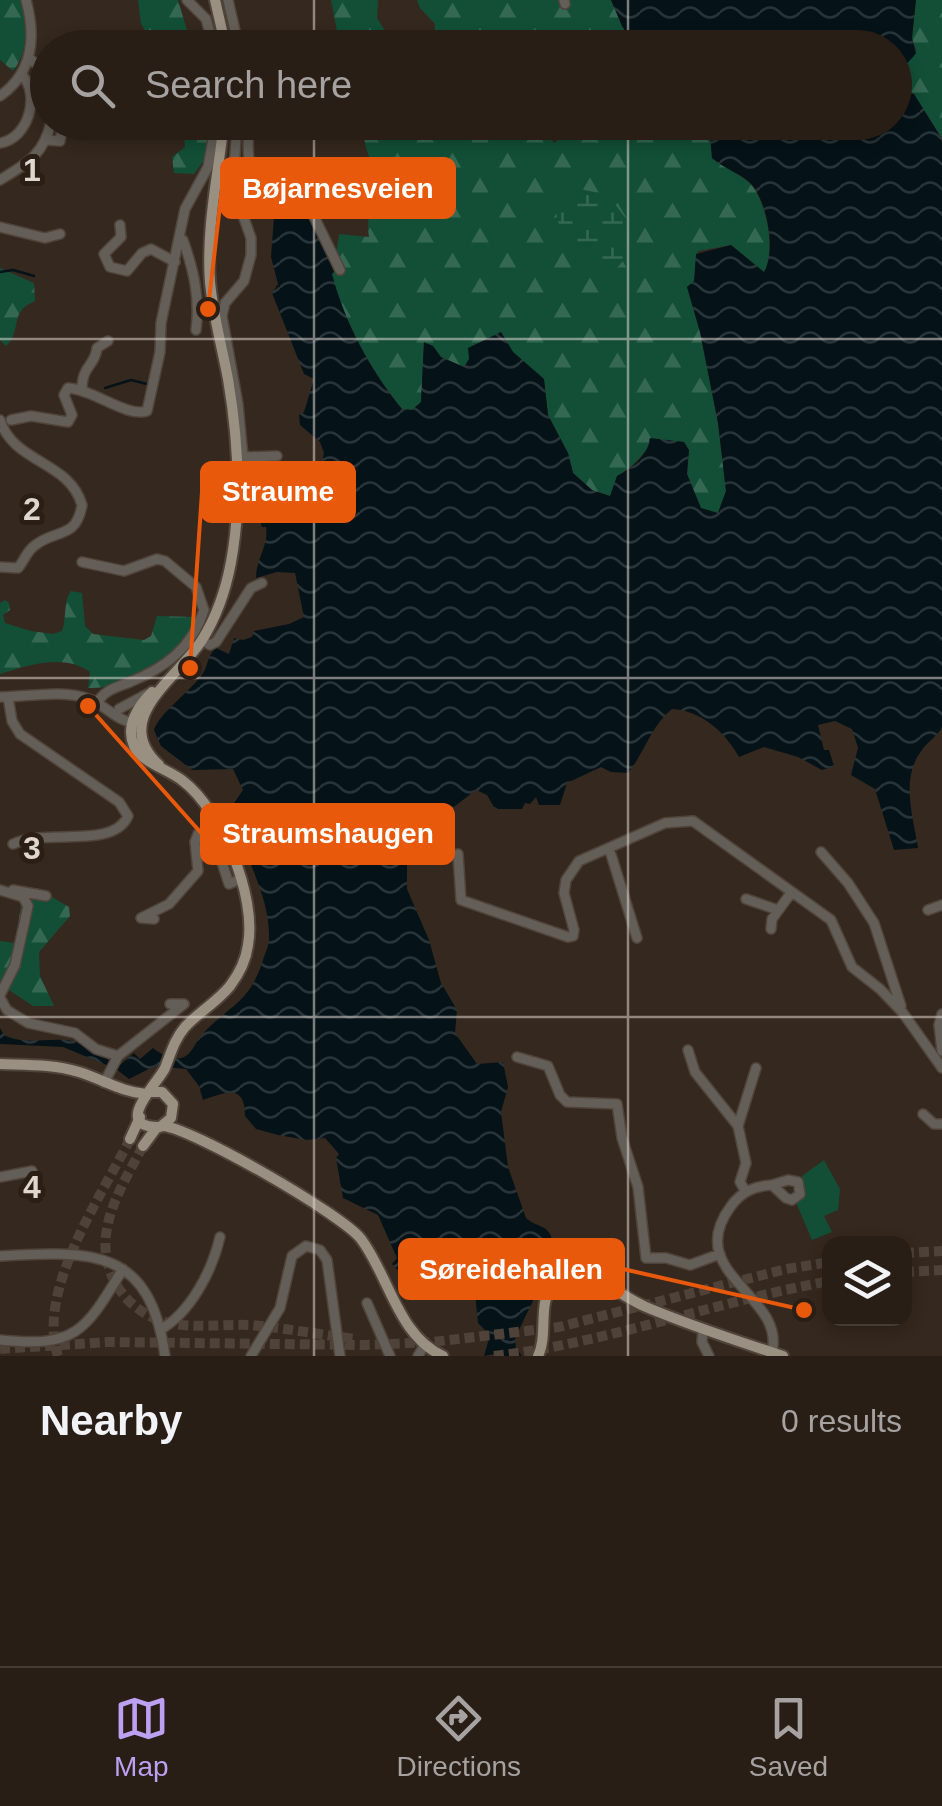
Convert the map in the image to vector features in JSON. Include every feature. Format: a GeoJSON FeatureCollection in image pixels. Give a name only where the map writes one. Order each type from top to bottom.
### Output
{"type":"FeatureCollection","features":[{"type":"Feature","properties":{"kind":"main road"},"geometry":{"type":"LineString","coordinates":[[216,0],[222,30]]}},
{"type":"Feature","properties":{"kind":"main road"},"geometry":{"type":"LineString","coordinates":[[136,720],[202,640],[228,578],[237,506],[234,424],[212,299],[209,255],[222,140]]}},
{"type":"Feature","properties":{"kind":"main road"},"geometry":{"type":"LineString","coordinates":[[130,1139],[148,1093],[164,1070],[183,1029],[225,991],[245,959],[250,920],[240,879],[212,812],[192,788],[159,765],[142,744],[136,720],[154,690],[176,671]]}},
{"type":"Feature","properties":{"kind":"main road"},"geometry":{"type":"LineString","coordinates":[[0,1064],[60,1068],[108,1085],[148,1093],[158,1091],[172,1102]]}},
{"type":"Feature","properties":{"kind":"main road"},"geometry":{"type":"LineString","coordinates":[[164,1070],[182,1122],[203,1140]]}},
{"type":"Feature","properties":{"kind":"main road"},"geometry":{"type":"LineString","coordinates":[[108,1085],[145,1124],[180,1128],[328,1211],[353,1230],[368,1249],[421,1351],[443,1356]]}},
{"type":"Feature","properties":{"kind":"main road"},"geometry":{"type":"LineString","coordinates":[[143,1146],[172,1118],[172,1102]]}},
{"type":"Feature","properties":{"kind":"main road"},"geometry":{"type":"LineString","coordinates":[[538,1356],[544,1340],[548,1293],[558,1281],[576,1275],[588,1277],[634,1302],[773,1353]]}},
{"type":"Feature","properties":{"kind":"street"},"geometry":{"type":"LineString","coordinates":[[26,0],[31,30]]}},
{"type":"Feature","properties":{"kind":"street"},"geometry":{"type":"LineString","coordinates":[[187,0],[206,19],[209,30]]}},
{"type":"Feature","properties":{"kind":"street"},"geometry":{"type":"LineString","coordinates":[[228,0],[236,30]]}},
{"type":"Feature","properties":{"kind":"street"},"geometry":{"type":"LineString","coordinates":[[0,96],[22,75],[29,58],[30,40]]}},
{"type":"Feature","properties":{"kind":"street"},"geometry":{"type":"LineString","coordinates":[[0,143],[13,138],[26,121],[30,87],[22,75]]}},
{"type":"Feature","properties":{"kind":"street"},"geometry":{"type":"LineString","coordinates":[[0,180],[28,164],[46,140],[60,140]]}},
{"type":"Feature","properties":{"kind":"street"},"geometry":{"type":"LineString","coordinates":[[0,567],[18,568],[35,545],[71,529],[82,505],[66,476],[19,450],[8,439],[3,421],[31,416],[68,422],[72,410],[64,391],[68,388],[114,401],[132,412],[148,410],[179,239],[189,198],[208,167],[213,140]]}},
{"type":"Feature","properties":{"kind":"street"},"geometry":{"type":"LineString","coordinates":[[235,140],[233,187],[252,249],[244,282],[224,303],[223,325],[243,457],[276,456]]}},
{"type":"Feature","properties":{"kind":"street"},"geometry":{"type":"LineString","coordinates":[[248,140],[247,151],[257,181],[272,192],[304,196],[340,270]]}},
{"type":"Feature","properties":{"kind":"street"},"geometry":{"type":"LineString","coordinates":[[120,226],[121,237],[104,254],[110,268],[130,270],[142,253],[150,249],[175,262]]}},
{"type":"Feature","properties":{"kind":"street"},"geometry":{"type":"LineString","coordinates":[[0,227],[45,238],[60,234]]}},
{"type":"Feature","properties":{"kind":"street"},"geometry":{"type":"LineString","coordinates":[[179,239],[183,240],[195,276],[200,316],[196,330]]}},
{"type":"Feature","properties":{"kind":"street"},"geometry":{"type":"LineString","coordinates":[[82,390],[84,370],[94,359],[97,348],[108,341]]}},
{"type":"Feature","properties":{"kind":"street"},"geometry":{"type":"LineString","coordinates":[[82,562],[124,571],[157,559],[166,561],[198,590],[204,610],[190,640],[171,660],[103,694],[101,705]]}},
{"type":"Feature","properties":{"kind":"street"},"geometry":{"type":"LineString","coordinates":[[202,640],[210,645],[216,642],[252,588],[262,583]]}},
{"type":"Feature","properties":{"kind":"street"},"geometry":{"type":"LineString","coordinates":[[119,708],[154,690]]}},
{"type":"Feature","properties":{"kind":"street"},"geometry":{"type":"LineString","coordinates":[[13,844],[36,837],[102,834],[123,826],[128,816],[119,802],[20,734],[4,697],[68,696],[119,708],[136,720]]}},
{"type":"Feature","properties":{"kind":"street"},"geometry":{"type":"LineString","coordinates":[[101,705],[136,720]]}},
{"type":"Feature","properties":{"kind":"street"},"geometry":{"type":"LineString","coordinates":[[458,854],[460,900],[568,937],[573,936],[574,930],[564,893],[566,880],[578,861],[672,820],[693,821],[830,920],[852,967],[903,1013],[942,1068]]}},
{"type":"Feature","properties":{"kind":"street"},"geometry":{"type":"LineString","coordinates":[[154,919],[141,918],[169,904],[199,868],[196,836],[212,832],[228,884],[240,879]]}},
{"type":"Feature","properties":{"kind":"street"},"geometry":{"type":"LineString","coordinates":[[608,848],[637,938]]}},
{"type":"Feature","properties":{"kind":"street"},"geometry":{"type":"LineString","coordinates":[[821,852],[848,883],[874,923],[903,1013]]}},
{"type":"Feature","properties":{"kind":"street"},"geometry":{"type":"LineString","coordinates":[[0,890],[46,896]]}},
{"type":"Feature","properties":{"kind":"street"},"geometry":{"type":"LineString","coordinates":[[0,890],[23,897],[28,906],[15,965],[0,996],[7,1010],[28,1024],[76,1033],[115,1062]]}},
{"type":"Feature","properties":{"kind":"street"},"geometry":{"type":"LineString","coordinates":[[771,928],[771,921],[791,894]]}},
{"type":"Feature","properties":{"kind":"street"},"geometry":{"type":"LineString","coordinates":[[746,899],[778,910]]}},
{"type":"Feature","properties":{"kind":"street"},"geometry":{"type":"LineString","coordinates":[[928,910],[942,906]]}},
{"type":"Feature","properties":{"kind":"street"},"geometry":{"type":"LineString","coordinates":[[108,1085],[115,1062],[184,1004],[170,1004]]}},
{"type":"Feature","properties":{"kind":"street"},"geometry":{"type":"LineString","coordinates":[[942,1014],[942,1051]]}},
{"type":"Feature","properties":{"kind":"street"},"geometry":{"type":"LineString","coordinates":[[688,1050],[695,1072],[738,1126],[746,1163],[740,1182],[746,1192]]}},
{"type":"Feature","properties":{"kind":"street"},"geometry":{"type":"LineString","coordinates":[[517,1057],[523,1062],[548,1066],[567,1102],[617,1104],[622,1138],[638,1186],[641,1233],[648,1260],[666,1258],[690,1265],[720,1254]]}},
{"type":"Feature","properties":{"kind":"street"},"geometry":{"type":"LineString","coordinates":[[738,1126],[756,1068]]}},
{"type":"Feature","properties":{"kind":"street"},"geometry":{"type":"LineString","coordinates":[[923,1114],[930,1122],[942,1124]]}},
{"type":"Feature","properties":{"kind":"street"},"geometry":{"type":"LineString","coordinates":[[0,1177],[32,1171]]}},
{"type":"Feature","properties":{"kind":"street"},"geometry":{"type":"LineString","coordinates":[[772,1185],[746,1192],[728,1209],[720,1254],[726,1272],[762,1309],[770,1325],[773,1353]]}},
{"type":"Feature","properties":{"kind":"street"},"geometry":{"type":"LineString","coordinates":[[160,1330],[177,1318],[201,1283],[220,1237]]}},
{"type":"Feature","properties":{"kind":"street"},"geometry":{"type":"LineString","coordinates":[[251,1356],[280,1308],[292,1256],[306,1246],[320,1250],[327,1260],[340,1356]]}},
{"type":"Feature","properties":{"kind":"street"},"geometry":{"type":"LineString","coordinates":[[0,1256],[78,1254],[123,1269],[145,1290],[160,1330],[164,1356]]}},
{"type":"Feature","properties":{"kind":"street"},"geometry":{"type":"LineString","coordinates":[[0,1340],[45,1342],[79,1332],[123,1269]]}},
{"type":"Feature","properties":{"kind":"street"},"geometry":{"type":"LineString","coordinates":[[366,1303],[390,1356]]}},
{"type":"Feature","properties":{"kind":"street"},"geometry":{"type":"LineString","coordinates":[[708,1331],[702,1342],[708,1354]]}},
{"type":"Feature","properties":{"kind":"green space"},"geometry":{"type":"Polygon","coordinates":[[[0,0],[23,0],[24,46],[13,71],[0,60],[0,0]]]}},
{"type":"Feature","properties":{"kind":"green space"},"geometry":{"type":"Polygon","coordinates":[[[138,0],[178,0],[187,30],[145,30],[138,0]]]}},
{"type":"Feature","properties":{"kind":"green space"},"geometry":{"type":"Polygon","coordinates":[[[331,0],[378,0],[377,18],[384,30],[337,30],[331,0]]]}},
{"type":"Feature","properties":{"kind":"green space"},"geometry":{"type":"Polygon","coordinates":[[[417,0],[611,0],[625,30],[435,30],[435,24],[417,0]]]}},
{"type":"Feature","properties":{"kind":"green space"},"geometry":{"type":"Polygon","coordinates":[[[916,0],[942,0],[942,139],[912,93],[912,54],[916,50],[912,38],[916,0]]]}},
{"type":"Feature","properties":{"kind":"green space"},"geometry":{"type":"Polygon","coordinates":[[[184,140],[209,140],[208,155],[194,174],[174,173],[172,157],[185,147],[184,140]]]}},
{"type":"Feature","properties":{"kind":"green space"},"geometry":{"type":"Polygon","coordinates":[[[365,140],[710,140],[712,158],[744,179],[758,195],[769,242],[764,273],[731,245],[698,251],[694,281],[687,287],[718,423],[726,491],[718,513],[701,509],[687,474],[689,450],[684,442],[649,439],[650,444],[639,458],[617,476],[610,497],[592,490],[573,473],[568,453],[548,415],[544,379],[513,352],[501,332],[463,367],[441,357],[424,342],[421,402],[412,410],[402,409],[360,345],[331,274],[339,234],[369,237],[374,180],[365,140]]]}},
{"type":"Feature","properties":{"kind":"green space"},"geometry":{"type":"Polygon","coordinates":[[[562,190],[608,195],[627,220],[629,254],[615,270],[580,255],[560,228],[554,202],[562,190]]]}},
{"type":"Feature","properties":{"kind":"green space"},"geometry":{"type":"Polygon","coordinates":[[[0,268],[34,283],[35,301],[21,310],[6,346],[0,340],[0,268]]]}},
{"type":"Feature","properties":{"kind":"green space"},"geometry":{"type":"Polygon","coordinates":[[[71,591],[82,593],[85,626],[93,634],[144,640],[151,636],[157,616],[196,617],[178,649],[155,667],[115,685],[88,688],[90,672],[69,663],[34,664],[0,674],[0,603],[9,603],[10,610],[3,615],[5,623],[53,634],[62,631],[71,591]]]}},
{"type":"Feature","properties":{"kind":"green space"},"geometry":{"type":"Polygon","coordinates":[[[37,888],[69,907],[70,916],[39,952],[40,976],[54,1006],[33,1006],[0,984],[0,941],[15,943],[22,898],[37,888]]]}},
{"type":"Feature","properties":{"kind":"green space"},"geometry":{"type":"Polygon","coordinates":[[[824,1160],[840,1189],[838,1210],[824,1216],[832,1232],[812,1240],[795,1200],[805,1194],[802,1176],[824,1160]]]}},
{"type":"Feature","properties":{"kind":"water"},"geometry":{"type":"Polygon","coordinates":[[[611,0],[916,0],[912,38],[912,30],[625,30],[611,0]]]}},
{"type":"Feature","properties":{"kind":"water"},"geometry":{"type":"Polygon","coordinates":[[[912,93],[942,139],[942,727],[922,750],[911,772],[910,797],[918,848],[894,850],[875,789],[851,775],[858,748],[852,729],[835,721],[818,725],[824,750],[829,750],[834,766],[822,770],[798,757],[764,747],[739,757],[712,724],[672,709],[628,773],[601,767],[567,783],[560,805],[539,805],[536,797],[522,809],[495,809],[487,795],[476,790],[446,813],[435,842],[407,857],[407,889],[429,940],[441,983],[457,1010],[455,1033],[477,1064],[503,1062],[508,1087],[501,1112],[508,1167],[526,1218],[551,1236],[550,1258],[515,1339],[522,1356],[484,1356],[490,1335],[478,1323],[474,1284],[457,1271],[439,1266],[426,1269],[413,1286],[392,1264],[397,1258],[378,1215],[343,1198],[336,1158],[339,1154],[325,1138],[306,1140],[256,1129],[245,1116],[238,1095],[227,1093],[203,1100],[199,1086],[186,1069],[155,1066],[129,1079],[116,1069],[63,1047],[0,1044],[0,1028],[4,1035],[22,1040],[77,1042],[120,1065],[134,1053],[140,1059],[153,1048],[169,1057],[181,1058],[244,996],[267,949],[265,904],[232,806],[243,790],[233,769],[192,770],[161,746],[154,730],[161,717],[201,676],[216,648],[229,654],[234,638],[243,640],[252,637],[254,631],[304,617],[295,573],[277,572],[256,578],[266,527],[262,527],[255,505],[275,489],[316,490],[324,453],[320,442],[300,425],[299,415],[304,412],[314,379],[304,374],[272,293],[278,284],[271,257],[275,203],[288,196],[301,197],[332,263],[337,292],[351,328],[402,409],[412,410],[421,402],[424,342],[441,357],[464,367],[469,359],[468,348],[501,332],[513,352],[544,379],[548,415],[568,453],[573,473],[592,490],[610,496],[617,476],[638,460],[650,438],[684,442],[689,450],[687,474],[701,508],[718,513],[726,491],[718,423],[687,287],[694,281],[696,254],[731,245],[764,272],[770,241],[763,205],[753,186],[712,158],[710,140],[912,140],[912,93]]]}},
{"type":"Feature","properties":{"kind":"waterway"},"geometry":{"type":"LineString","coordinates":[[0,272],[13,270],[34,276]]}},
{"type":"Feature","properties":{"kind":"waterway"},"geometry":{"type":"LineString","coordinates":[[105,388],[131,380],[151,385]]}},
{"type":"Feature","properties":{"kind":"tunnel"},"geometry":{"type":"LineString","coordinates":[[58,1356],[54,1330],[63,1274],[130,1139]]}},
{"type":"Feature","properties":{"kind":"tunnel"},"geometry":{"type":"LineString","coordinates":[[143,1146],[116,1200],[106,1237],[111,1274],[132,1304],[152,1317],[174,1324],[250,1325],[356,1339]]}},
{"type":"Feature","properties":{"kind":"tunnel"},"geometry":{"type":"LineString","coordinates":[[912,1253],[942,1251]]}},
{"type":"Feature","properties":{"kind":"tunnel"},"geometry":{"type":"LineString","coordinates":[[0,1349],[108,1342],[365,1345],[433,1342],[559,1327],[822,1263]]}},
{"type":"Feature","properties":{"kind":"tunnel"},"geometry":{"type":"LineString","coordinates":[[912,1272],[942,1270]]}},
{"type":"Feature","properties":{"kind":"tunnel"},"geometry":{"type":"LineString","coordinates":[[494,1356],[579,1342],[822,1283]]}},
{"type":"Feature","properties":{"kind":"place","name":"Bøjarnesveien"},"geometry":{"type":"Point","coordinates":[208,309]}},
{"type":"Feature","properties":{"kind":"place","name":"Straume"},"geometry":{"type":"Point","coordinates":[190,668]}},
{"type":"Feature","properties":{"kind":"place","name":"Straumshaugen"},"geometry":{"type":"Point","coordinates":[88,706]}},
{"type":"Feature","properties":{"kind":"place","name":"Søreidehallen"},"geometry":{"type":"Point","coordinates":[804,1310]}}]}
